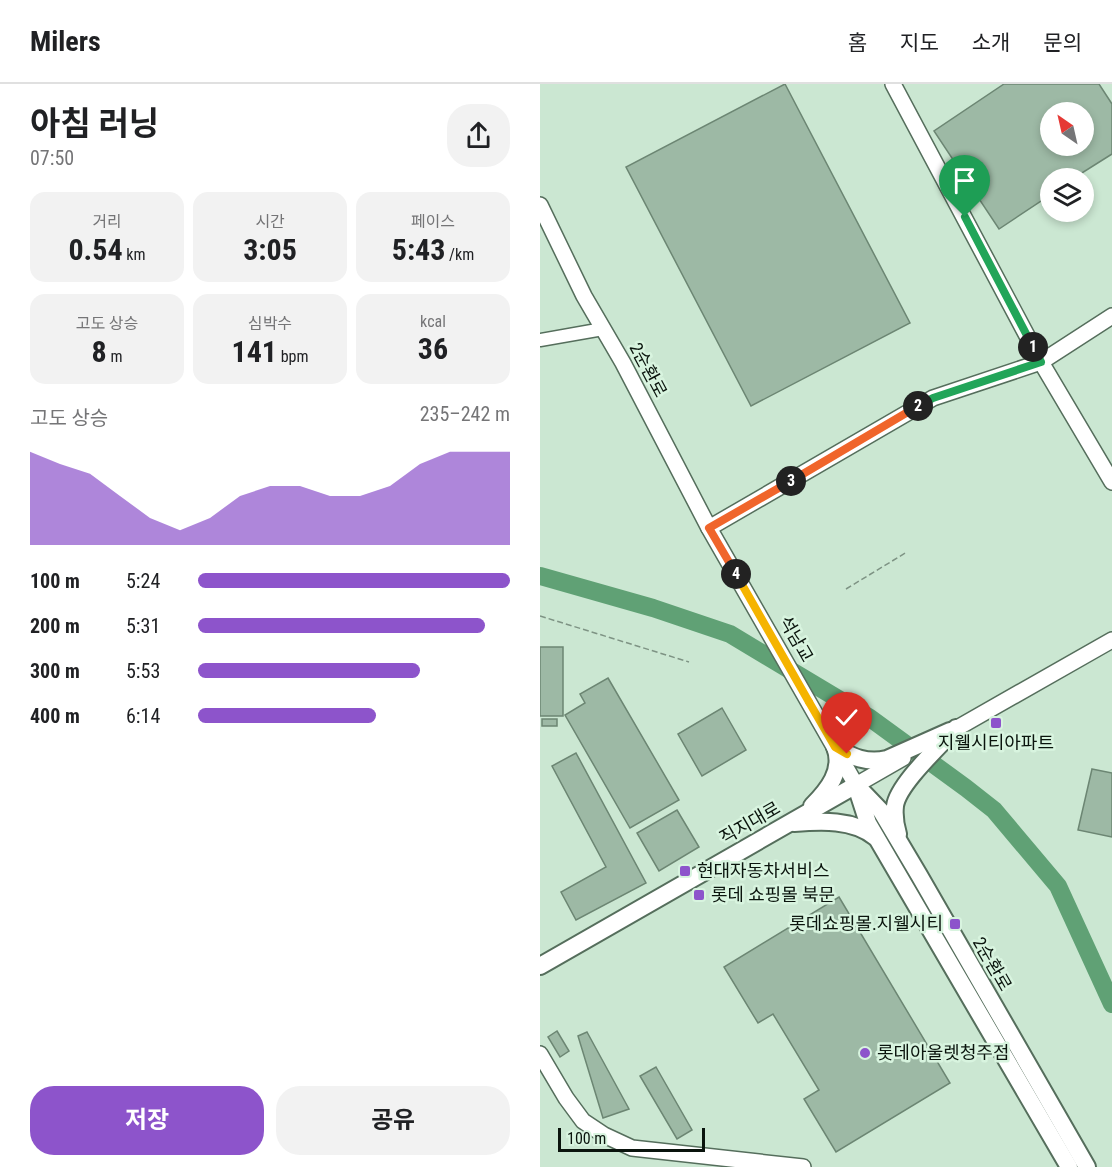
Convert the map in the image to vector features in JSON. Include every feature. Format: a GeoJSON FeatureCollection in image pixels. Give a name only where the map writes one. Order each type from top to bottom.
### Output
{"type":"FeatureCollection","features":[{"type":"Feature","properties":{"kind":"main road"},"geometry":{"type":"LineString","coordinates":[[834,746],[866,761],[886,764],[950,732]]}},
{"type":"Feature","properties":{"kind":"main road"},"geometry":{"type":"LineString","coordinates":[[900,843],[895,821],[895,804],[901,788],[950,732]]}},
{"type":"Feature","properties":{"kind":"main road"},"geometry":{"type":"LineString","coordinates":[[790,823],[816,801],[832,780],[838,765],[834,746]]}},
{"type":"Feature","properties":{"kind":"main road","name":"직지대로"},"geometry":{"type":"LineString","coordinates":[[540,966],[856,785]]}},
{"type":"Feature","properties":{"kind":"main road","name":"2순환로"},"geometry":{"type":"LineString","coordinates":[[856,785],[868,823],[876,838],[1069,1167]]}},
{"type":"Feature","properties":{"kind":"main road","name":"2순환로"},"geometry":{"type":"LineString","coordinates":[[856,785],[881,811],[1087,1167]]}},
{"type":"Feature","properties":{"kind":"main road"},"geometry":{"type":"LineString","coordinates":[[790,823],[846,824],[861,827],[876,838]]}},
{"type":"Feature","properties":{"kind":"main road"},"geometry":{"type":"LineString","coordinates":[[1048,1098],[1086,1152],[1100,1167]]}},
{"type":"Feature","properties":{"kind":"main road"},"geometry":{"type":"LineString","coordinates":[[1055,1143],[1060,1167]]}},
{"type":"Feature","properties":{"kind":"street"},"geometry":{"type":"LineString","coordinates":[[893,84],[1041,362],[1112,482]]}},
{"type":"Feature","properties":{"kind":"street","name":"2순환로"},"geometry":{"type":"LineString","coordinates":[[540,205],[584,296],[627,370],[724,553]]}},
{"type":"Feature","properties":{"kind":"street"},"geometry":{"type":"LineString","coordinates":[[709,528],[933,398],[1041,362],[1112,316]]}},
{"type":"Feature","properties":{"kind":"street"},"geometry":{"type":"LineString","coordinates":[[540,340],[603,329]]}},
{"type":"Feature","properties":{"kind":"street","name":"석남교"},"geometry":{"type":"LineString","coordinates":[[724,553],[834,746]]}},
{"type":"Feature","properties":{"kind":"street"},"geometry":{"type":"LineString","coordinates":[[950,732],[1112,640]]}},
{"type":"Feature","properties":{"kind":"street","name":"2순환로"},"geometry":{"type":"LineString","coordinates":[[834,746],[856,785]]}},
{"type":"Feature","properties":{"kind":"street","name":"직지대로"},"geometry":{"type":"LineString","coordinates":[[856,785],[886,764]]}},
{"type":"Feature","properties":{"kind":"street"},"geometry":{"type":"LineString","coordinates":[[540,1054],[566,1098],[583,1121],[603,1135],[632,1148],[803,1167]]}},
{"type":"Feature","properties":{"kind":"path"},"geometry":{"type":"LineString","coordinates":[[846,589],[907,552]]}},
{"type":"Feature","properties":{"kind":"path"},"geometry":{"type":"LineString","coordinates":[[540,616],[689,662]]}},
{"type":"Feature","properties":{"kind":"building"},"geometry":{"type":"Polygon","coordinates":[[[785,84],[910,323],[751,406],[626,167],[785,84]]]}},
{"type":"Feature","properties":{"kind":"building"},"geometry":{"type":"Polygon","coordinates":[[[1004,84],[1099,84],[1112,104],[1112,154],[1090,168],[1040,168],[1040,202],[999,229],[934,131],[1004,84]]]}},
{"type":"Feature","properties":{"kind":"building"},"geometry":{"type":"Polygon","coordinates":[[[540,647],[563,647],[563,716],[540,716],[540,647]]]}},
{"type":"Feature","properties":{"kind":"building"},"geometry":{"type":"Polygon","coordinates":[[[608,678],[679,800],[630,828],[565,715],[585,703],[580,694],[608,678]]]}},
{"type":"Feature","properties":{"kind":"building"},"geometry":{"type":"Polygon","coordinates":[[[722,708],[746,750],[702,776],[678,734],[722,708]]]}},
{"type":"Feature","properties":{"kind":"building"},"geometry":{"type":"Polygon","coordinates":[[[542,719],[557,719],[557,726],[542,726],[542,719]]]}},
{"type":"Feature","properties":{"kind":"building"},"geometry":{"type":"Polygon","coordinates":[[[576,753],[646,883],[576,920],[561,892],[606,867],[552,766],[576,753]]]}},
{"type":"Feature","properties":{"kind":"building"},"geometry":{"type":"Polygon","coordinates":[[[1092,769],[1112,773],[1112,837],[1078,830],[1092,769]]]}},
{"type":"Feature","properties":{"kind":"building"},"geometry":{"type":"Polygon","coordinates":[[[677,810],[699,847],[659,871],[637,833],[677,810]]]}},
{"type":"Feature","properties":{"kind":"building","name":"롯데아울렛청주점"},"geometry":{"type":"Polygon","coordinates":[[[839,897],[950,1083],[836,1152],[804,1099],[819,1090],[773,1014],[758,1023],[724,967],[839,897]]]}},
{"type":"Feature","properties":{"kind":"building"},"geometry":{"type":"Polygon","coordinates":[[[557,1031],[569,1051],[560,1057],[548,1037],[557,1031]]]}},
{"type":"Feature","properties":{"kind":"building"},"geometry":{"type":"Polygon","coordinates":[[[587,1032],[629,1109],[603,1118],[578,1036],[587,1032]]]}},
{"type":"Feature","properties":{"kind":"building"},"geometry":{"type":"Polygon","coordinates":[[[656,1067],[692,1130],[677,1139],[640,1076],[656,1067]]]}},
{"type":"Feature","properties":{"kind":"waterway"},"geometry":{"type":"LineString","coordinates":[[540,576],[653,608],[730,634],[870,718],[966,788],[994,810],[1058,886],[1112,1004]]}},
{"type":"Feature","properties":{"kind":"place","name":"지웰시티아파트"},"geometry":{"type":"Point","coordinates":[996,723]}},
{"type":"Feature","properties":{"kind":"place","name":"현대자동차서비스"},"geometry":{"type":"Point","coordinates":[685,871]}},
{"type":"Feature","properties":{"kind":"place","name":"롯데 쇼핑몰 북문"},"geometry":{"type":"Point","coordinates":[699,895]}},
{"type":"Feature","properties":{"kind":"place","name":"롯데쇼핑몰.지웰시티"},"geometry":{"type":"Point","coordinates":[955,924]}},
{"type":"Feature","properties":{"kind":"place","name":"롯데아울렛청주점"},"geometry":{"type":"Point","coordinates":[865,1053]}},
{"type":"Feature","properties":{"kind":"route"},"geometry":{"type":"LineString","coordinates":[[847,754],[835,747],[709,528],[933,398],[1041,362],[965,217]]}}]}
